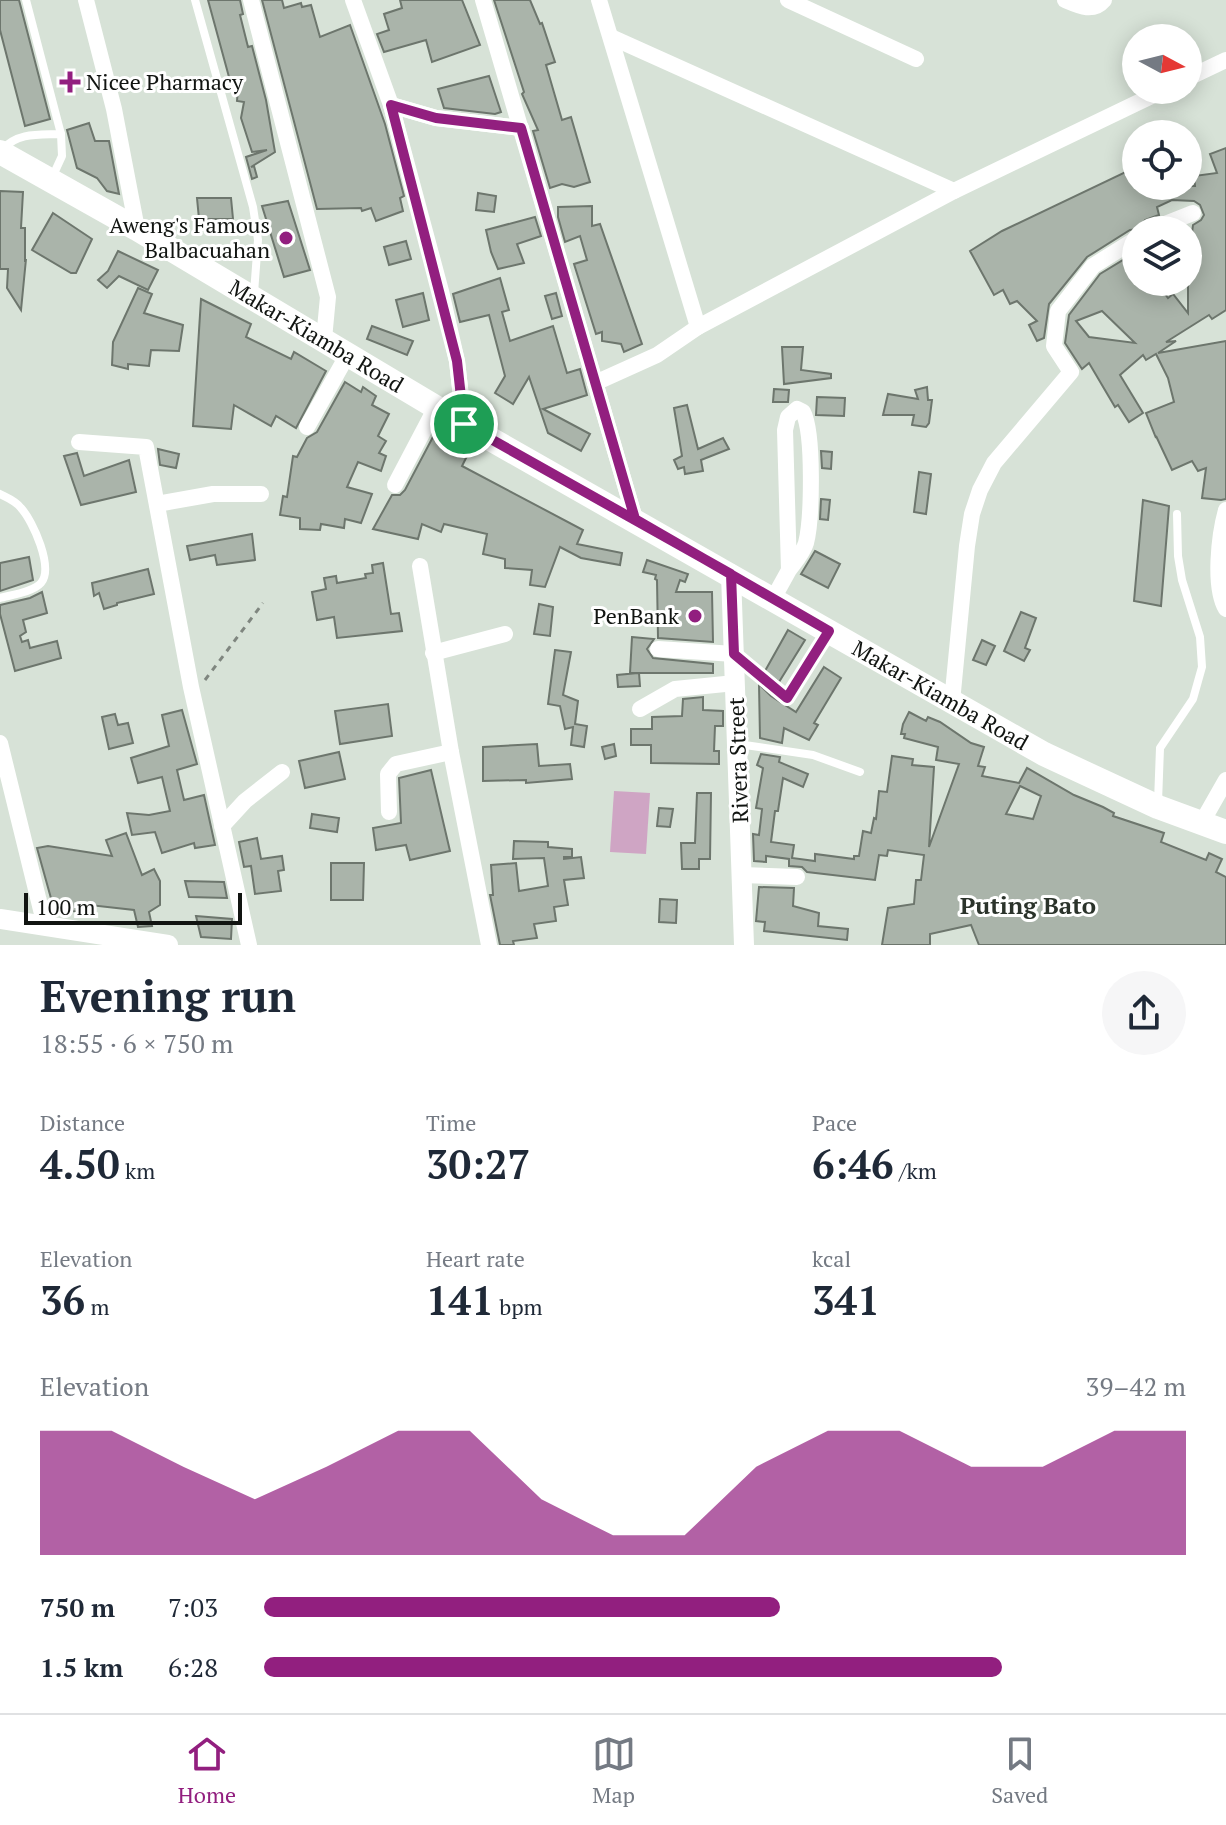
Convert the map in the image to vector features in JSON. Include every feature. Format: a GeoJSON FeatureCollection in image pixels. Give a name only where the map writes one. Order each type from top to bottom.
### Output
{"type":"FeatureCollection","features":[{"type":"Feature","properties":{"kind":"main road","name":"Makar-Kiamba Road"},"geometry":{"type":"LineString","coordinates":[[0,152],[137,229],[464,424],[1044,754],[1102,784],[1226,832]]}},
{"type":"Feature","properties":{"kind":"street"},"geometry":{"type":"LineString","coordinates":[[86,0],[114,109],[137,229]]}},
{"type":"Feature","properties":{"kind":"street"},"geometry":{"type":"LineString","coordinates":[[251,0],[328,297],[324,339]]}},
{"type":"Feature","properties":{"kind":"street"},"geometry":{"type":"LineString","coordinates":[[353,0],[391,105],[457,361],[464,424]]}},
{"type":"Feature","properties":{"kind":"street"},"geometry":{"type":"LineString","coordinates":[[483,0],[635,519]]}},
{"type":"Feature","properties":{"kind":"street"},"geometry":{"type":"LineString","coordinates":[[599,0],[698,327]]}},
{"type":"Feature","properties":{"kind":"street"},"geometry":{"type":"LineString","coordinates":[[788,0],[916,59]]}},
{"type":"Feature","properties":{"kind":"street"},"geometry":{"type":"LineString","coordinates":[[1065,0],[1091,8],[1100,6],[1104,0]]}},
{"type":"Feature","properties":{"kind":"street"},"geometry":{"type":"LineString","coordinates":[[611,37],[954,191]]}},
{"type":"Feature","properties":{"kind":"street"},"geometry":{"type":"LineString","coordinates":[[1202,71],[1226,60]]}},
{"type":"Feature","properties":{"kind":"street"},"geometry":{"type":"LineString","coordinates":[[595,383],[657,355],[698,327],[954,191],[1135,104]]}},
{"type":"Feature","properties":{"kind":"street"},"geometry":{"type":"LineString","coordinates":[[391,105],[436,118],[521,128]]}},
{"type":"Feature","properties":{"kind":"street"},"geometry":{"type":"LineString","coordinates":[[1185,216],[1193,213]]}},
{"type":"Feature","properties":{"kind":"street"},"geometry":{"type":"LineString","coordinates":[[952,702],[967,546],[980,490],[994,463],[1071,372],[1054,346],[1058,311],[1093,266],[1122,248]]}},
{"type":"Feature","properties":{"kind":"street"},"geometry":{"type":"LineString","coordinates":[[307,427],[348,354]]}},
{"type":"Feature","properties":{"kind":"street"},"geometry":{"type":"LineString","coordinates":[[395,485],[436,407]]}},
{"type":"Feature","properties":{"kind":"street"},"geometry":{"type":"LineString","coordinates":[[773,599],[805,548],[808,532],[808,428],[803,412],[797,409],[788,417],[785,430],[789,570]]}},
{"type":"Feature","properties":{"kind":"street"},"geometry":{"type":"LineString","coordinates":[[79,442],[146,447],[194,697],[249,945]]}},
{"type":"Feature","properties":{"kind":"street"},"geometry":{"type":"LineString","coordinates":[[157,504],[213,494],[261,494]]}},
{"type":"Feature","properties":{"kind":"street"},"geometry":{"type":"LineString","coordinates":[[1226,510],[1219,587],[1226,609]]}},
{"type":"Feature","properties":{"kind":"street"},"geometry":{"type":"LineString","coordinates":[[420,566],[451,752],[489,945]]}},
{"type":"Feature","properties":{"kind":"street","name":"Rivera Street"},"geometry":{"type":"LineString","coordinates":[[731,574],[744,945]]}},
{"type":"Feature","properties":{"kind":"street"},"geometry":{"type":"LineString","coordinates":[[433,653],[505,634]]}},
{"type":"Feature","properties":{"kind":"street"},"geometry":{"type":"LineString","coordinates":[[658,649],[734,654]]}},
{"type":"Feature","properties":{"kind":"street"},"geometry":{"type":"LineString","coordinates":[[640,709],[675,689],[735,683]]}},
{"type":"Feature","properties":{"kind":"street"},"geometry":{"type":"LineString","coordinates":[[0,743],[45,926]]}},
{"type":"Feature","properties":{"kind":"street"},"geometry":{"type":"LineString","coordinates":[[389,812],[388,774],[396,764],[451,752]]}},
{"type":"Feature","properties":{"kind":"street"},"geometry":{"type":"LineString","coordinates":[[222,826],[245,801],[282,772]]}},
{"type":"Feature","properties":{"kind":"street"},"geometry":{"type":"LineString","coordinates":[[1201,824],[1226,780]]}},
{"type":"Feature","properties":{"kind":"street"},"geometry":{"type":"LineString","coordinates":[[741,875],[797,877]]}},
{"type":"Feature","properties":{"kind":"street"},"geometry":{"type":"LineString","coordinates":[[0,919],[168,945]]}},
{"type":"Feature","properties":{"kind":"lane"},"geometry":{"type":"LineString","coordinates":[[26,0],[61,134],[62,156],[51,180]]}},
{"type":"Feature","properties":{"kind":"lane"},"geometry":{"type":"LineString","coordinates":[[195,0],[253,207],[258,240],[253,297]]}},
{"type":"Feature","properties":{"kind":"lane"},"geometry":{"type":"LineString","coordinates":[[0,152],[9,142],[26,135],[61,134]]}},
{"type":"Feature","properties":{"kind":"lane"},"geometry":{"type":"LineString","coordinates":[[0,494],[21,508],[33,527],[46,569],[39,586],[0,598]]}},
{"type":"Feature","properties":{"kind":"lane"},"geometry":{"type":"LineString","coordinates":[[1158,807],[1160,748],[1193,699],[1202,667],[1200,637],[1182,580],[1178,556],[1177,514]]}},
{"type":"Feature","properties":{"kind":"lane"},"geometry":{"type":"LineString","coordinates":[[734,654],[787,698],[829,631]]}},
{"type":"Feature","properties":{"kind":"lane"},"geometry":{"type":"LineString","coordinates":[[737,744],[813,755],[860,772]]}},
{"type":"Feature","properties":{"kind":"path"},"geometry":{"type":"LineString","coordinates":[[194,697],[232,640],[263,603]]}},
{"type":"Feature","properties":{"kind":"shaded area"},"geometry":{"type":"Polygon","coordinates":[[[614,791],[650,793],[646,854],[610,852],[614,791]]]}},
{"type":"Feature","properties":{"kind":"building"},"geometry":{"type":"Polygon","coordinates":[[[0,0],[19,0],[50,119],[25,126],[0,30],[0,0]]]}},
{"type":"Feature","properties":{"kind":"building"},"geometry":{"type":"Polygon","coordinates":[[[208,0],[240,0],[243,14],[240,15],[248,47],[252,46],[266,100],[275,152],[251,167],[254,166],[257,177],[252,179],[246,157],[267,150],[252,152],[241,118],[244,102],[237,101],[238,88],[232,88],[208,0]]]}},
{"type":"Feature","properties":{"kind":"building"},"geometry":{"type":"Polygon","coordinates":[[[262,0],[282,0],[284,8],[301,3],[302,7],[311,5],[320,37],[350,25],[385,124],[404,196],[400,198],[403,211],[376,221],[371,208],[362,211],[361,208],[317,209],[262,0]]]}},
{"type":"Feature","properties":{"kind":"building"},"geometry":{"type":"Polygon","coordinates":[[[400,0],[462,0],[480,45],[432,62],[426,40],[384,52],[377,34],[389,30],[384,14],[402,8],[400,0]]]}},
{"type":"Feature","properties":{"kind":"building"},"geometry":{"type":"Polygon","coordinates":[[[494,0],[530,0],[542,23],[555,62],[546,65],[562,120],[571,117],[590,182],[574,187],[562,184],[550,188],[533,131],[538,130],[522,94],[524,92],[494,0]]]}},
{"type":"Feature","properties":{"kind":"building"},"geometry":{"type":"Polygon","coordinates":[[[489,76],[501,112],[495,114],[444,108],[438,89],[489,76]]]}},
{"type":"Feature","properties":{"kind":"building"},"geometry":{"type":"Polygon","coordinates":[[[89,123],[95,141],[109,141],[119,194],[107,191],[97,178],[77,168],[67,130],[89,123]]]}},
{"type":"Feature","properties":{"kind":"building"},"geometry":{"type":"Polygon","coordinates":[[[1226,148],[1226,310],[1212,319],[1209,315],[1166,342],[1176,341],[1158,353],[1226,341],[1226,499],[1221,500],[1202,498],[1206,468],[1198,471],[1192,461],[1172,470],[1156,438],[1146,413],[1174,402],[1168,378],[1156,354],[1146,360],[1143,355],[1120,375],[1143,413],[1129,422],[1118,405],[1115,407],[1089,363],[1082,369],[1065,343],[1069,315],[1100,274],[1122,261],[1122,296],[1175,296],[1188,313],[1188,296],[1202,296],[1204,215],[1200,205],[1194,201],[1172,200],[1202,200],[1202,175],[1217,173],[1210,154],[1226,148]],[[1102,311],[1076,321],[1089,337],[1135,343],[1102,311]]]}},
{"type":"Feature","properties":{"kind":"building"},"geometry":{"type":"Polygon","coordinates":[[[1122,174],[1122,200],[1172,200],[1157,207],[1159,215],[1156,216],[1122,216],[1122,235],[1087,257],[1049,304],[1044,338],[1037,341],[1029,325],[1037,321],[1017,301],[1010,304],[1003,290],[994,295],[970,251],[1002,231],[1122,174]]]}},
{"type":"Feature","properties":{"kind":"building"},"geometry":{"type":"Polygon","coordinates":[[[0,191],[23,192],[21,228],[25,228],[25,262],[26,259],[21,310],[7,288],[8,269],[0,269],[0,191]]]}},
{"type":"Feature","properties":{"kind":"building"},"geometry":{"type":"Polygon","coordinates":[[[478,193],[496,196],[494,212],[476,210],[478,193]]]}},
{"type":"Feature","properties":{"kind":"building"},"geometry":{"type":"Polygon","coordinates":[[[197,198],[231,198],[233,219],[199,219],[197,198]]]}},
{"type":"Feature","properties":{"kind":"building","name":"Aweng's Famous Balbacuahan"},"geometry":{"type":"Polygon","coordinates":[[[288,201],[310,270],[284,277],[262,206],[288,201]]]}},
{"type":"Feature","properties":{"kind":"building"},"geometry":{"type":"Polygon","coordinates":[[[592,206],[592,226],[600,224],[642,344],[624,352],[621,344],[602,341],[602,332],[596,334],[574,264],[587,260],[580,236],[565,242],[558,217],[558,207],[592,206]]]}},
{"type":"Feature","properties":{"kind":"building"},"geometry":{"type":"Polygon","coordinates":[[[53,213],[92,239],[76,273],[32,250],[53,213]]]}},
{"type":"Feature","properties":{"kind":"building"},"geometry":{"type":"Polygon","coordinates":[[[535,217],[541,236],[517,244],[524,263],[498,269],[486,230],[535,217]]]}},
{"type":"Feature","properties":{"kind":"building"},"geometry":{"type":"Polygon","coordinates":[[[406,241],[411,259],[389,265],[384,247],[406,241]]]}},
{"type":"Feature","properties":{"kind":"building"},"geometry":{"type":"Polygon","coordinates":[[[118,251],[158,270],[148,290],[119,276],[107,288],[98,280],[108,271],[118,251]]]}},
{"type":"Feature","properties":{"kind":"building"},"geometry":{"type":"Polygon","coordinates":[[[500,278],[509,310],[502,312],[510,341],[553,326],[567,373],[580,369],[587,395],[543,409],[590,434],[581,451],[548,433],[529,377],[513,404],[495,393],[505,376],[489,315],[460,322],[453,294],[500,278]]]}},
{"type":"Feature","properties":{"kind":"building"},"geometry":{"type":"Polygon","coordinates":[[[138,288],[152,294],[144,313],[183,325],[179,351],[151,350],[149,366],[128,364],[128,369],[112,365],[113,342],[138,288]]]}},
{"type":"Feature","properties":{"kind":"building"},"geometry":{"type":"Polygon","coordinates":[[[423,293],[429,320],[403,327],[396,300],[423,293]]]}},
{"type":"Feature","properties":{"kind":"building"},"geometry":{"type":"Polygon","coordinates":[[[556,293],[562,316],[552,319],[545,296],[556,293]]]}},
{"type":"Feature","properties":{"kind":"building"},"geometry":{"type":"Polygon","coordinates":[[[201,299],[251,324],[246,337],[291,359],[294,352],[326,371],[296,428],[276,416],[271,426],[234,405],[231,429],[193,426],[201,299]]]}},
{"type":"Feature","properties":{"kind":"building"},"geometry":{"type":"Polygon","coordinates":[[[372,326],[413,341],[407,355],[367,339],[372,326]]]}},
{"type":"Feature","properties":{"kind":"building"},"geometry":{"type":"Polygon","coordinates":[[[782,347],[803,347],[801,370],[831,374],[831,378],[784,384],[782,347]]]}},
{"type":"Feature","properties":{"kind":"building"},"geometry":{"type":"Polygon","coordinates":[[[345,382],[361,392],[363,387],[376,396],[372,405],[389,414],[378,436],[386,441],[379,453],[386,456],[381,471],[358,462],[347,487],[372,494],[361,523],[345,519],[344,528],[321,524],[320,530],[300,529],[300,518],[280,515],[283,496],[287,497],[293,456],[297,457],[307,438],[317,432],[345,382]]]}},
{"type":"Feature","properties":{"kind":"building"},"geometry":{"type":"Polygon","coordinates":[[[927,387],[928,400],[932,400],[926,427],[912,425],[914,415],[883,415],[888,394],[918,399],[915,390],[927,387]]]}},
{"type":"Feature","properties":{"kind":"building"},"geometry":{"type":"Polygon","coordinates":[[[774,389],[789,390],[788,402],[773,402],[774,389]]]}},
{"type":"Feature","properties":{"kind":"building"},"geometry":{"type":"Polygon","coordinates":[[[817,397],[845,398],[844,416],[816,415],[817,397]]]}},
{"type":"Feature","properties":{"kind":"building"},"geometry":{"type":"Polygon","coordinates":[[[687,405],[698,449],[723,438],[729,449],[701,460],[703,471],[685,474],[684,467],[678,469],[674,460],[682,456],[674,408],[687,405]]]}},
{"type":"Feature","properties":{"kind":"building"},"geometry":{"type":"Polygon","coordinates":[[[434,435],[467,456],[462,466],[583,530],[577,544],[622,553],[620,565],[581,558],[560,547],[545,587],[530,585],[532,570],[505,568],[505,559],[483,554],[487,534],[444,524],[441,532],[422,524],[418,539],[373,529],[392,495],[400,495],[405,490],[434,435]]]}},
{"type":"Feature","properties":{"kind":"building"},"geometry":{"type":"Polygon","coordinates":[[[158,449],[179,454],[176,468],[160,465],[158,449]]]}},
{"type":"Feature","properties":{"kind":"building"},"geometry":{"type":"Polygon","coordinates":[[[821,451],[832,452],[831,469],[822,468],[821,451]]]}},
{"type":"Feature","properties":{"kind":"building"},"geometry":{"type":"Polygon","coordinates":[[[77,453],[84,476],[129,460],[136,492],[81,505],[64,456],[77,453]]]}},
{"type":"Feature","properties":{"kind":"building"},"geometry":{"type":"Polygon","coordinates":[[[919,472],[931,474],[926,514],[914,512],[919,472]]]}},
{"type":"Feature","properties":{"kind":"building"},"geometry":{"type":"Polygon","coordinates":[[[821,499],[830,500],[828,520],[820,519],[821,499]]]}},
{"type":"Feature","properties":{"kind":"building"},"geometry":{"type":"Polygon","coordinates":[[[1143,500],[1169,506],[1161,606],[1134,601],[1143,500]]]}},
{"type":"Feature","properties":{"kind":"building"},"geometry":{"type":"Polygon","coordinates":[[[252,534],[255,560],[217,565],[215,555],[190,560],[187,546],[252,534]]]}},
{"type":"Feature","properties":{"kind":"building"},"geometry":{"type":"Polygon","coordinates":[[[815,551],[840,564],[828,588],[801,574],[815,551]]]}},
{"type":"Feature","properties":{"kind":"building"},"geometry":{"type":"Polygon","coordinates":[[[29,557],[33,580],[0,591],[0,563],[29,557]]]}},
{"type":"Feature","properties":{"kind":"building"},"geometry":{"type":"Polygon","coordinates":[[[647,560],[688,574],[685,582],[680,580],[676,592],[712,592],[713,642],[658,638],[657,580],[656,575],[643,572],[647,560]]]}},
{"type":"Feature","properties":{"kind":"building"},"geometry":{"type":"Polygon","coordinates":[[[383,563],[391,614],[399,613],[402,631],[337,638],[334,617],[317,620],[312,592],[326,589],[324,578],[336,576],[337,583],[366,578],[365,574],[373,573],[372,565],[383,563]]]}},
{"type":"Feature","properties":{"kind":"building"},"geometry":{"type":"Polygon","coordinates":[[[148,569],[154,594],[104,609],[99,593],[94,596],[92,583],[148,569]]]}},
{"type":"Feature","properties":{"kind":"building"},"geometry":{"type":"Polygon","coordinates":[[[42,592],[47,613],[23,620],[26,632],[20,636],[22,642],[28,640],[30,648],[57,641],[61,658],[15,671],[0,605],[42,592]]]}},
{"type":"Feature","properties":{"kind":"building"},"geometry":{"type":"Polygon","coordinates":[[[539,604],[553,607],[550,636],[534,634],[539,604]]]}},
{"type":"Feature","properties":{"kind":"building"},"geometry":{"type":"Polygon","coordinates":[[[1021,612],[1036,618],[1025,648],[1030,650],[1024,661],[1004,651],[1021,612]]]}},
{"type":"Feature","properties":{"kind":"building"},"geometry":{"type":"Polygon","coordinates":[[[788,630],[805,640],[779,682],[765,671],[788,630]]]}},
{"type":"Feature","properties":{"kind":"building"},"geometry":{"type":"Polygon","coordinates":[[[632,637],[654,639],[647,649],[653,658],[713,664],[713,673],[639,673],[640,686],[618,687],[617,675],[638,673],[630,673],[632,637]]]}},
{"type":"Feature","properties":{"kind":"building"},"geometry":{"type":"Polygon","coordinates":[[[982,640],[995,646],[986,665],[973,660],[982,640]]]}},
{"type":"Feature","properties":{"kind":"building"},"geometry":{"type":"Polygon","coordinates":[[[555,650],[571,652],[563,695],[578,701],[575,724],[587,726],[584,747],[571,745],[573,727],[565,729],[560,706],[548,704],[555,650]]]}},
{"type":"Feature","properties":{"kind":"building"},"geometry":{"type":"Polygon","coordinates":[[[824,667],[841,678],[814,723],[818,725],[809,740],[784,728],[782,743],[760,738],[759,684],[796,712],[824,667]]]}},
{"type":"Feature","properties":{"kind":"building"},"geometry":{"type":"Polygon","coordinates":[[[703,697],[703,710],[723,711],[723,726],[715,726],[714,751],[719,751],[719,764],[651,763],[651,745],[631,745],[631,729],[652,729],[652,717],[682,716],[683,699],[703,697]]]}},
{"type":"Feature","properties":{"kind":"building"},"geometry":{"type":"Polygon","coordinates":[[[388,704],[392,736],[340,744],[335,711],[388,704]]]}},
{"type":"Feature","properties":{"kind":"building"},"geometry":{"type":"Polygon","coordinates":[[[182,710],[197,764],[177,770],[184,800],[204,795],[215,845],[195,848],[194,843],[162,853],[155,832],[132,835],[127,813],[149,815],[170,811],[162,777],[138,783],[131,758],[169,746],[162,715],[182,710]]]}},
{"type":"Feature","properties":{"kind":"building"},"geometry":{"type":"Polygon","coordinates":[[[909,712],[926,721],[928,717],[971,743],[984,747],[978,766],[985,767],[982,776],[1019,783],[1027,768],[1114,813],[1113,816],[1164,833],[1161,842],[1206,860],[1209,853],[1222,859],[1216,872],[1226,877],[1226,945],[979,945],[971,925],[930,934],[930,945],[882,945],[888,908],[914,904],[916,880],[921,880],[924,855],[888,850],[887,856],[879,855],[875,880],[807,872],[802,867],[789,866],[789,859],[766,856],[766,862],[754,861],[753,834],[759,835],[762,809],[756,808],[763,768],[757,765],[761,754],[780,757],[779,762],[808,774],[803,787],[783,778],[778,811],[775,811],[771,842],[794,845],[792,858],[815,861],[815,854],[854,859],[854,856],[859,856],[863,831],[871,833],[876,819],[879,791],[887,792],[892,756],[913,759],[912,765],[934,767],[929,847],[959,764],[936,760],[938,747],[904,738],[905,734],[901,734],[909,712]],[[1020,786],[1006,814],[1033,819],[1041,796],[1020,786]]]}},
{"type":"Feature","properties":{"kind":"building"},"geometry":{"type":"Polygon","coordinates":[[[115,714],[118,725],[128,723],[133,743],[109,749],[102,717],[115,714]]]}},
{"type":"Feature","properties":{"kind":"building"},"geometry":{"type":"Polygon","coordinates":[[[537,744],[539,766],[570,764],[572,779],[526,783],[526,780],[483,781],[483,747],[537,744]]]}},
{"type":"Feature","properties":{"kind":"building"},"geometry":{"type":"Polygon","coordinates":[[[614,744],[616,756],[605,759],[602,747],[614,744]]]}},
{"type":"Feature","properties":{"kind":"building"},"geometry":{"type":"Polygon","coordinates":[[[339,752],[345,779],[305,788],[299,761],[339,752]]]}},
{"type":"Feature","properties":{"kind":"building"},"geometry":{"type":"Polygon","coordinates":[[[431,770],[450,851],[410,860],[406,845],[376,850],[373,828],[401,823],[399,778],[431,770]]]}},
{"type":"Feature","properties":{"kind":"building"},"geometry":{"type":"Polygon","coordinates":[[[697,793],[711,793],[710,859],[699,859],[699,869],[682,869],[681,843],[695,843],[697,793]]]}},
{"type":"Feature","properties":{"kind":"building"},"geometry":{"type":"Polygon","coordinates":[[[659,808],[673,809],[670,827],[657,826],[659,808]]]}},
{"type":"Feature","properties":{"kind":"building"},"geometry":{"type":"Polygon","coordinates":[[[312,814],[339,818],[337,832],[310,828],[312,814]]]}},
{"type":"Feature","properties":{"kind":"building"},"geometry":{"type":"Polygon","coordinates":[[[126,833],[142,875],[154,869],[160,881],[160,905],[149,912],[152,926],[138,927],[134,910],[81,904],[80,912],[54,909],[37,848],[48,846],[112,856],[106,840],[126,833]]]}},
{"type":"Feature","properties":{"kind":"building"},"geometry":{"type":"Polygon","coordinates":[[[257,838],[261,859],[282,856],[284,870],[278,871],[281,891],[255,894],[251,866],[244,867],[239,842],[257,838]]]}},
{"type":"Feature","properties":{"kind":"building"},"geometry":{"type":"Polygon","coordinates":[[[514,841],[548,842],[548,847],[572,849],[572,857],[564,859],[581,857],[584,878],[564,880],[568,905],[554,907],[556,921],[534,924],[537,938],[513,941],[514,945],[500,945],[490,895],[493,895],[491,865],[516,863],[519,891],[548,886],[544,858],[513,859],[514,841]]]}},
{"type":"Feature","properties":{"kind":"building"},"geometry":{"type":"Polygon","coordinates":[[[331,863],[364,863],[363,900],[331,900],[331,863]]]}},
{"type":"Feature","properties":{"kind":"building"},"geometry":{"type":"Polygon","coordinates":[[[185,881],[224,882],[227,898],[189,897],[185,881]]]}},
{"type":"Feature","properties":{"kind":"building"},"geometry":{"type":"Polygon","coordinates":[[[759,887],[794,888],[793,906],[819,913],[818,926],[848,929],[847,940],[764,931],[765,922],[756,921],[759,887]]]}},
{"type":"Feature","properties":{"kind":"building"},"geometry":{"type":"Polygon","coordinates":[[[660,899],[677,900],[676,923],[659,922],[660,899]]]}},
{"type":"Feature","properties":{"kind":"building"},"geometry":{"type":"Polygon","coordinates":[[[196,916],[232,919],[231,939],[201,937],[196,916]]]}},
{"type":"Feature","properties":{"kind":"place","name":"Nicee Pharmacy"},"geometry":{"type":"Point","coordinates":[70,82]}},
{"type":"Feature","properties":{"kind":"place","name":"Aweng's Famous Balbacuahan"},"geometry":{"type":"Point","coordinates":[286,238]}},
{"type":"Feature","properties":{"kind":"place","name":"PenBank"},"geometry":{"type":"Point","coordinates":[695,616]}},
{"type":"Feature","properties":{"kind":"district","name":"Puting Bato"},"geometry":{"type":"Point","coordinates":[1028,906]}},
{"type":"Feature","properties":{"kind":"route"},"geometry":{"type":"LineString","coordinates":[[464,424],[457,361],[441,291],[391,105],[436,118],[521,128],[635,519],[731,574],[829,631],[787,698],[734,654],[731,574],[464,424]]}}]}
